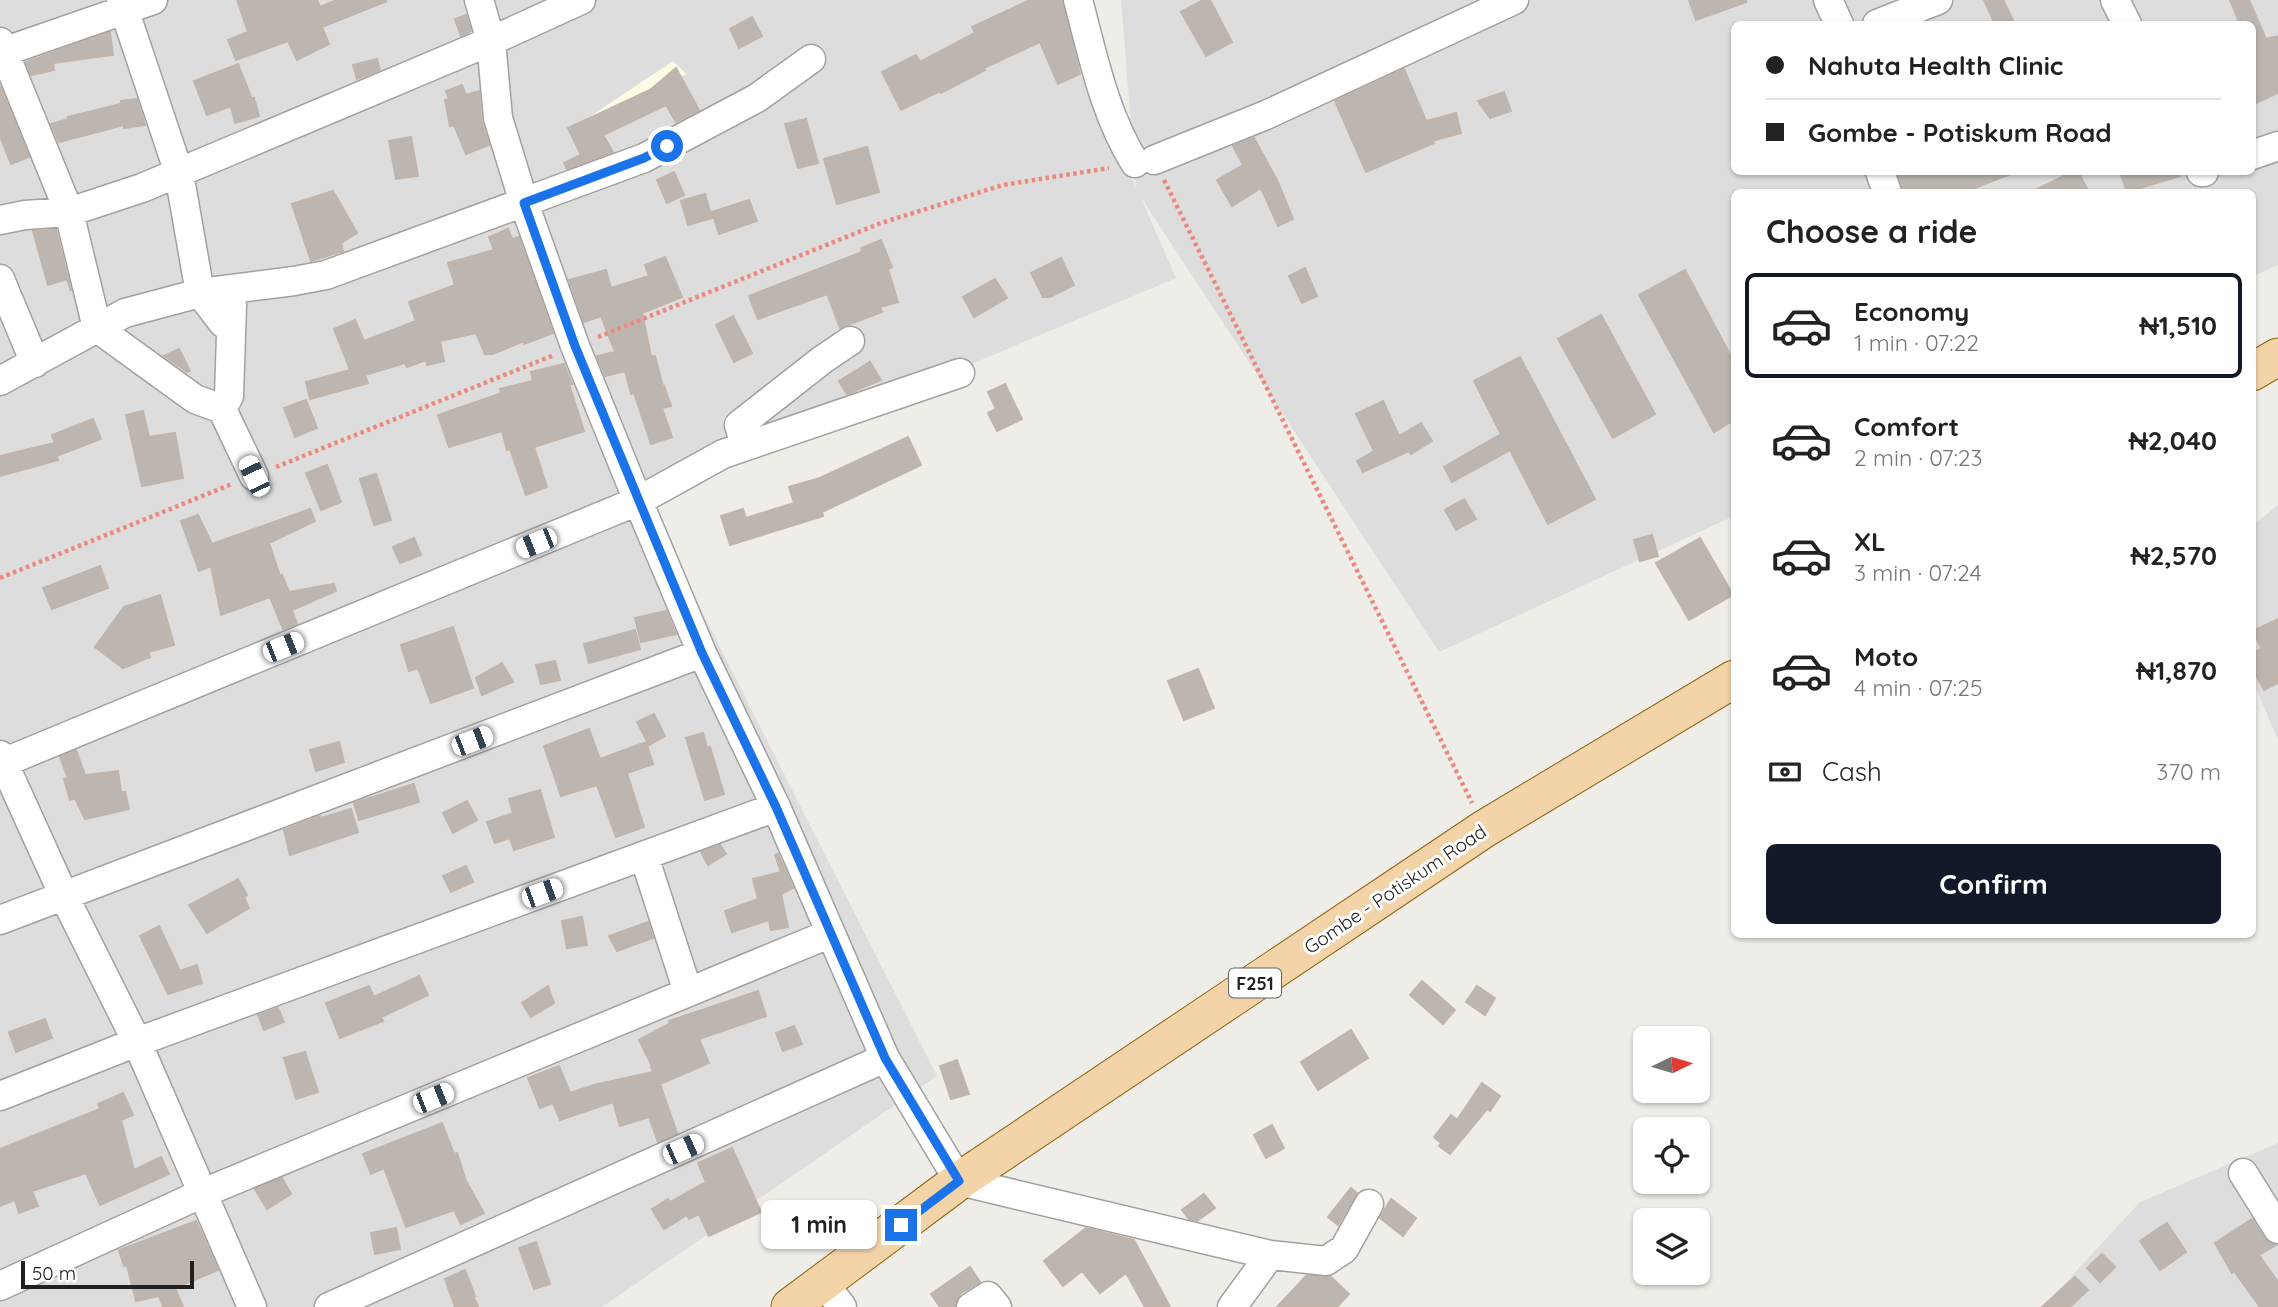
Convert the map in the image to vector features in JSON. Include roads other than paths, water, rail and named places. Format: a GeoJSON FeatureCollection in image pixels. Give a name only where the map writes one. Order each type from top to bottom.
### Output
{"type":"FeatureCollection","features":[{"type":"Feature","properties":{"kind":"main road"},"geometry":{"type":"LineString","coordinates":[[2256,370],[2278,357]]}},
{"type":"Feature","properties":{"kind":"main road","name":"Gombe - Potiskum Road"},"geometry":{"type":"LineString","coordinates":[[790,1307],[833,1295],[959,1181],[1485,829],[1731,681]]}},
{"type":"Feature","properties":{"kind":"street"},"geometry":{"type":"LineString","coordinates":[[153,0],[122,5],[1,49],[69,212],[97,328],[195,399],[222,408],[254,476]]}},
{"type":"Feature","properties":{"kind":"street"},"geometry":{"type":"LineString","coordinates":[[479,0],[491,41],[498,118],[524,203],[575,346],[702,653],[776,807],[885,1058],[959,1181],[1270,1255],[1326,1261],[1344,1249],[1369,1204]]}},
{"type":"Feature","properties":{"kind":"street"},"geometry":{"type":"LineString","coordinates":[[0,220],[69,212],[179,173],[581,0]]}},
{"type":"Feature","properties":{"kind":"street"},"geometry":{"type":"LineString","coordinates":[[1077,0],[1109,113],[1122,143],[1144,162],[1266,115],[1514,0]]}},
{"type":"Feature","properties":{"kind":"street"},"geometry":{"type":"LineString","coordinates":[[1828,0],[1838,21]]}},
{"type":"Feature","properties":{"kind":"street"},"geometry":{"type":"LineString","coordinates":[[1885,21],[1938,0]]}},
{"type":"Feature","properties":{"kind":"street"},"geometry":{"type":"LineString","coordinates":[[2115,0],[2126,21]]}},
{"type":"Feature","properties":{"kind":"street"},"geometry":{"type":"LineString","coordinates":[[122,5],[179,173],[200,293],[223,323]]}},
{"type":"Feature","properties":{"kind":"street"},"geometry":{"type":"LineString","coordinates":[[0,381],[125,313],[200,293],[326,275],[644,158],[757,98],[811,59]]}},
{"type":"Feature","properties":{"kind":"street"},"geometry":{"type":"LineString","coordinates":[[2256,154],[2278,146]]}},
{"type":"Feature","properties":{"kind":"street"},"geometry":{"type":"LineString","coordinates":[[0,279],[35,363]]}},
{"type":"Feature","properties":{"kind":"street"},"geometry":{"type":"LineString","coordinates":[[222,408],[229,396],[232,288]]}},
{"type":"Feature","properties":{"kind":"street"},"geometry":{"type":"LineString","coordinates":[[745,446],[739,425],[850,341]]}},
{"type":"Feature","properties":{"kind":"street"},"geometry":{"type":"LineString","coordinates":[[252,1307],[137,1042],[64,896],[1,760],[638,501],[723,454],[960,373]]}},
{"type":"Feature","properties":{"kind":"street"},"geometry":{"type":"LineString","coordinates":[[0,920],[702,653]]}},
{"type":"Feature","properties":{"kind":"street"},"geometry":{"type":"LineString","coordinates":[[0,1096],[137,1042],[776,807]]}},
{"type":"Feature","properties":{"kind":"street"},"geometry":{"type":"LineString","coordinates":[[644,856],[688,992]]}},
{"type":"Feature","properties":{"kind":"street"},"geometry":{"type":"LineString","coordinates":[[0,1286],[203,1193],[829,934]]}},
{"type":"Feature","properties":{"kind":"street"},"geometry":{"type":"LineString","coordinates":[[329,1307],[885,1058]]}},
{"type":"Feature","properties":{"kind":"street"},"geometry":{"type":"LineString","coordinates":[[2243,1173],[2278,1229]]}},
{"type":"Feature","properties":{"kind":"street"},"geometry":{"type":"LineString","coordinates":[[1232,1307],[1270,1255]]}},
{"type":"Feature","properties":{"kind":"street"},"geometry":{"type":"LineString","coordinates":[[971,1307],[988,1296],[997,1307]]}}]}
